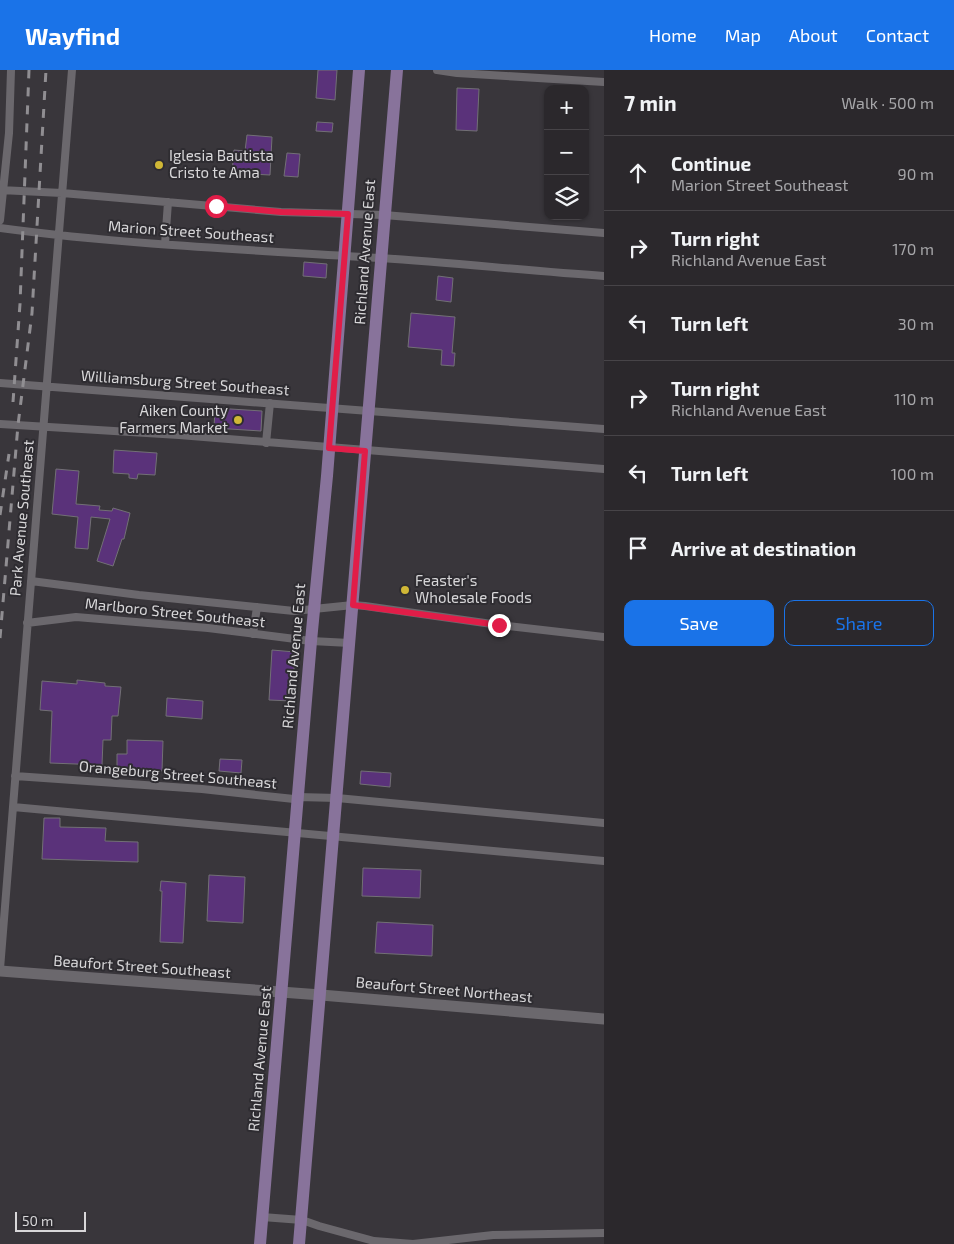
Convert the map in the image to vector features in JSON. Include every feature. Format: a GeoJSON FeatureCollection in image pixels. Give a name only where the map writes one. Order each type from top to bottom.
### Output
{"type":"FeatureCollection","features":[{"type":"Feature","properties":{"kind":"main road","name":"Richland Avenue East"},"geometry":{"type":"LineString","coordinates":[[260,1244],[329,448],[359,70]]}},
{"type":"Feature","properties":{"kind":"main road","name":"Richland Avenue East"},"geometry":{"type":"LineString","coordinates":[[299,1244],[397,70]]}},
{"type":"Feature","properties":{"kind":"street"},"geometry":{"type":"LineString","coordinates":[[0,220],[9,133],[11,70]]}},
{"type":"Feature","properties":{"kind":"street","name":"Park Avenue Southeast"},"geometry":{"type":"LineString","coordinates":[[0,970],[72,70]]}},
{"type":"Feature","properties":{"kind":"street"},"geometry":{"type":"LineString","coordinates":[[437,70],[457,73],[604,82]]}},
{"type":"Feature","properties":{"kind":"street","name":"Marion Street Southeast"},"geometry":{"type":"LineString","coordinates":[[2,190],[62,193],[281,212],[384,215],[604,233]]}},
{"type":"Feature","properties":{"kind":"street"},"geometry":{"type":"LineString","coordinates":[[165,244],[168,202]]}},
{"type":"Feature","properties":{"kind":"street","name":"Marion Street Southeast"},"geometry":{"type":"LineString","coordinates":[[0,228],[60,236],[213,248],[381,258],[604,276]]}},
{"type":"Feature","properties":{"kind":"street","name":"Williamsburg Street Southeast"},"geometry":{"type":"LineString","coordinates":[[0,382],[604,429]]}},
{"type":"Feature","properties":{"kind":"street"},"geometry":{"type":"LineString","coordinates":[[266,443],[270,403]]}},
{"type":"Feature","properties":{"kind":"street"},"geometry":{"type":"LineString","coordinates":[[0,424],[604,469]]}},
{"type":"Feature","properties":{"kind":"street","name":"Marlboro Street Southeast"},"geometry":{"type":"LineString","coordinates":[[31,581],[139,595],[294,611],[353,605],[604,637]]}},
{"type":"Feature","properties":{"kind":"street"},"geometry":{"type":"LineString","coordinates":[[253,634],[257,607]]}},
{"type":"Feature","properties":{"kind":"street","name":"Marlboro Street Southeast"},"geometry":{"type":"LineString","coordinates":[[28,623],[76,617],[181,625],[311,641],[350,643]]}},
{"type":"Feature","properties":{"kind":"street","name":"Orangeburg Street Southeast"},"geometry":{"type":"LineString","coordinates":[[15,776],[294,799],[298,797],[337,798],[604,823]]}},
{"type":"Feature","properties":{"kind":"street"},"geometry":{"type":"LineString","coordinates":[[13,807],[604,861]]}},
{"type":"Feature","properties":{"kind":"street","name":"Beaufort Street Southeast"},"geometry":{"type":"LineString","coordinates":[[0,970],[282,992]]}},
{"type":"Feature","properties":{"kind":"street","name":"Beaufort Street Northeast"},"geometry":{"type":"LineString","coordinates":[[282,992],[604,1019]]}},
{"type":"Feature","properties":{"kind":"street"},"geometry":{"type":"LineString","coordinates":[[262,1217],[302,1220],[374,1241],[413,1244],[494,1235],[604,1232]]}},
{"type":"Feature","properties":{"kind":"building"},"geometry":{"type":"Polygon","coordinates":[[[318,70],[337,70],[335,100],[316,98],[318,70]]]}},
{"type":"Feature","properties":{"kind":"building"},"geometry":{"type":"Polygon","coordinates":[[[457,88],[479,89],[477,131],[456,130],[457,88]]]}},
{"type":"Feature","properties":{"kind":"building"},"geometry":{"type":"Polygon","coordinates":[[[317,122],[333,123],[332,132],[316,131],[317,122]]]}},
{"type":"Feature","properties":{"kind":"building"},"geometry":{"type":"Polygon","coordinates":[[[247,135],[272,137],[270,175],[232,173],[234,150],[245,151],[247,135]]]}},
{"type":"Feature","properties":{"kind":"building"},"geometry":{"type":"Polygon","coordinates":[[[287,153],[300,154],[298,177],[284,176],[287,153]]]}},
{"type":"Feature","properties":{"kind":"building"},"geometry":{"type":"Polygon","coordinates":[[[304,262],[327,264],[326,278],[303,276],[304,262]]]}},
{"type":"Feature","properties":{"kind":"building"},"geometry":{"type":"Polygon","coordinates":[[[438,276],[453,278],[451,302],[436,300],[438,276]]]}},
{"type":"Feature","properties":{"kind":"building"},"geometry":{"type":"Polygon","coordinates":[[[411,313],[455,317],[452,353],[455,353],[454,366],[441,365],[442,350],[408,347],[411,313]]]}},
{"type":"Feature","properties":{"kind":"building","name":"Aiken County Farmers Market"},"geometry":{"type":"Polygon","coordinates":[[[215,408],[262,411],[261,431],[214,428],[215,408]]]}},
{"type":"Feature","properties":{"kind":"building"},"geometry":{"type":"Polygon","coordinates":[[[114,450],[157,453],[155,475],[138,474],[137,479],[129,478],[129,474],[113,473],[114,450]]]}},
{"type":"Feature","properties":{"kind":"building"},"geometry":{"type":"Polygon","coordinates":[[[56,469],[79,471],[76,504],[100,506],[99,510],[112,511],[113,508],[130,513],[124,539],[122,539],[113,566],[97,561],[110,519],[91,517],[88,549],[75,548],[78,517],[52,514],[56,469]]]}},
{"type":"Feature","properties":{"kind":"building"},"geometry":{"type":"Polygon","coordinates":[[[272,650],[295,652],[292,701],[269,700],[272,650]]]}},
{"type":"Feature","properties":{"kind":"building"},"geometry":{"type":"Polygon","coordinates":[[[77,680],[105,683],[105,686],[121,687],[118,716],[112,716],[111,740],[103,740],[102,765],[50,763],[52,711],[40,710],[42,681],[77,684],[77,680]]]}},
{"type":"Feature","properties":{"kind":"building"},"geometry":{"type":"Polygon","coordinates":[[[167,698],[203,701],[202,719],[166,716],[167,698]]]}},
{"type":"Feature","properties":{"kind":"building"},"geometry":{"type":"Polygon","coordinates":[[[127,740],[163,741],[162,771],[117,770],[117,754],[127,754],[127,740]]]}},
{"type":"Feature","properties":{"kind":"building"},"geometry":{"type":"Polygon","coordinates":[[[220,759],[242,760],[241,773],[219,771],[220,759]]]}},
{"type":"Feature","properties":{"kind":"building"},"geometry":{"type":"Polygon","coordinates":[[[361,771],[391,773],[390,787],[360,784],[361,771]]]}},
{"type":"Feature","properties":{"kind":"building"},"geometry":{"type":"Polygon","coordinates":[[[44,818],[60,818],[60,827],[106,828],[105,841],[138,842],[138,862],[42,859],[44,818]]]}},
{"type":"Feature","properties":{"kind":"building"},"geometry":{"type":"Polygon","coordinates":[[[363,868],[421,870],[420,898],[362,896],[363,868]]]}},
{"type":"Feature","properties":{"kind":"building"},"geometry":{"type":"Polygon","coordinates":[[[209,875],[245,877],[243,923],[207,921],[209,875]]]}},
{"type":"Feature","properties":{"kind":"building"},"geometry":{"type":"Polygon","coordinates":[[[161,881],[186,883],[183,943],[160,942],[161,881]]]}},
{"type":"Feature","properties":{"kind":"building"},"geometry":{"type":"Polygon","coordinates":[[[377,922],[433,925],[432,956],[375,953],[377,922]]]}},
{"type":"Feature","properties":{"kind":"railway"},"geometry":{"type":"LineString","coordinates":[[13,402],[20,304],[29,70]]}},
{"type":"Feature","properties":{"kind":"railway"},"geometry":{"type":"LineString","coordinates":[[0,638],[18,425],[32,313],[46,70]]}},
{"type":"Feature","properties":{"kind":"railway"},"geometry":{"type":"LineString","coordinates":[[0,515],[9,454]]}},
{"type":"Feature","properties":{"kind":"place","name":"Iglesia Bautista Cristo te Ama"},"geometry":{"type":"Point","coordinates":[159,165]}},
{"type":"Feature","properties":{"kind":"place","name":"Aiken County Farmers Market"},"geometry":{"type":"Point","coordinates":[238,420]}},
{"type":"Feature","properties":{"kind":"place","name":"Feaster's Wholesale Foods"},"geometry":{"type":"Point","coordinates":[405,590]}},
{"type":"Feature","properties":{"kind":"route"},"geometry":{"type":"LineString","coordinates":[[216,206],[281,212],[348,214],[329,448],[365,451],[353,605],[499,625]]}}]}
